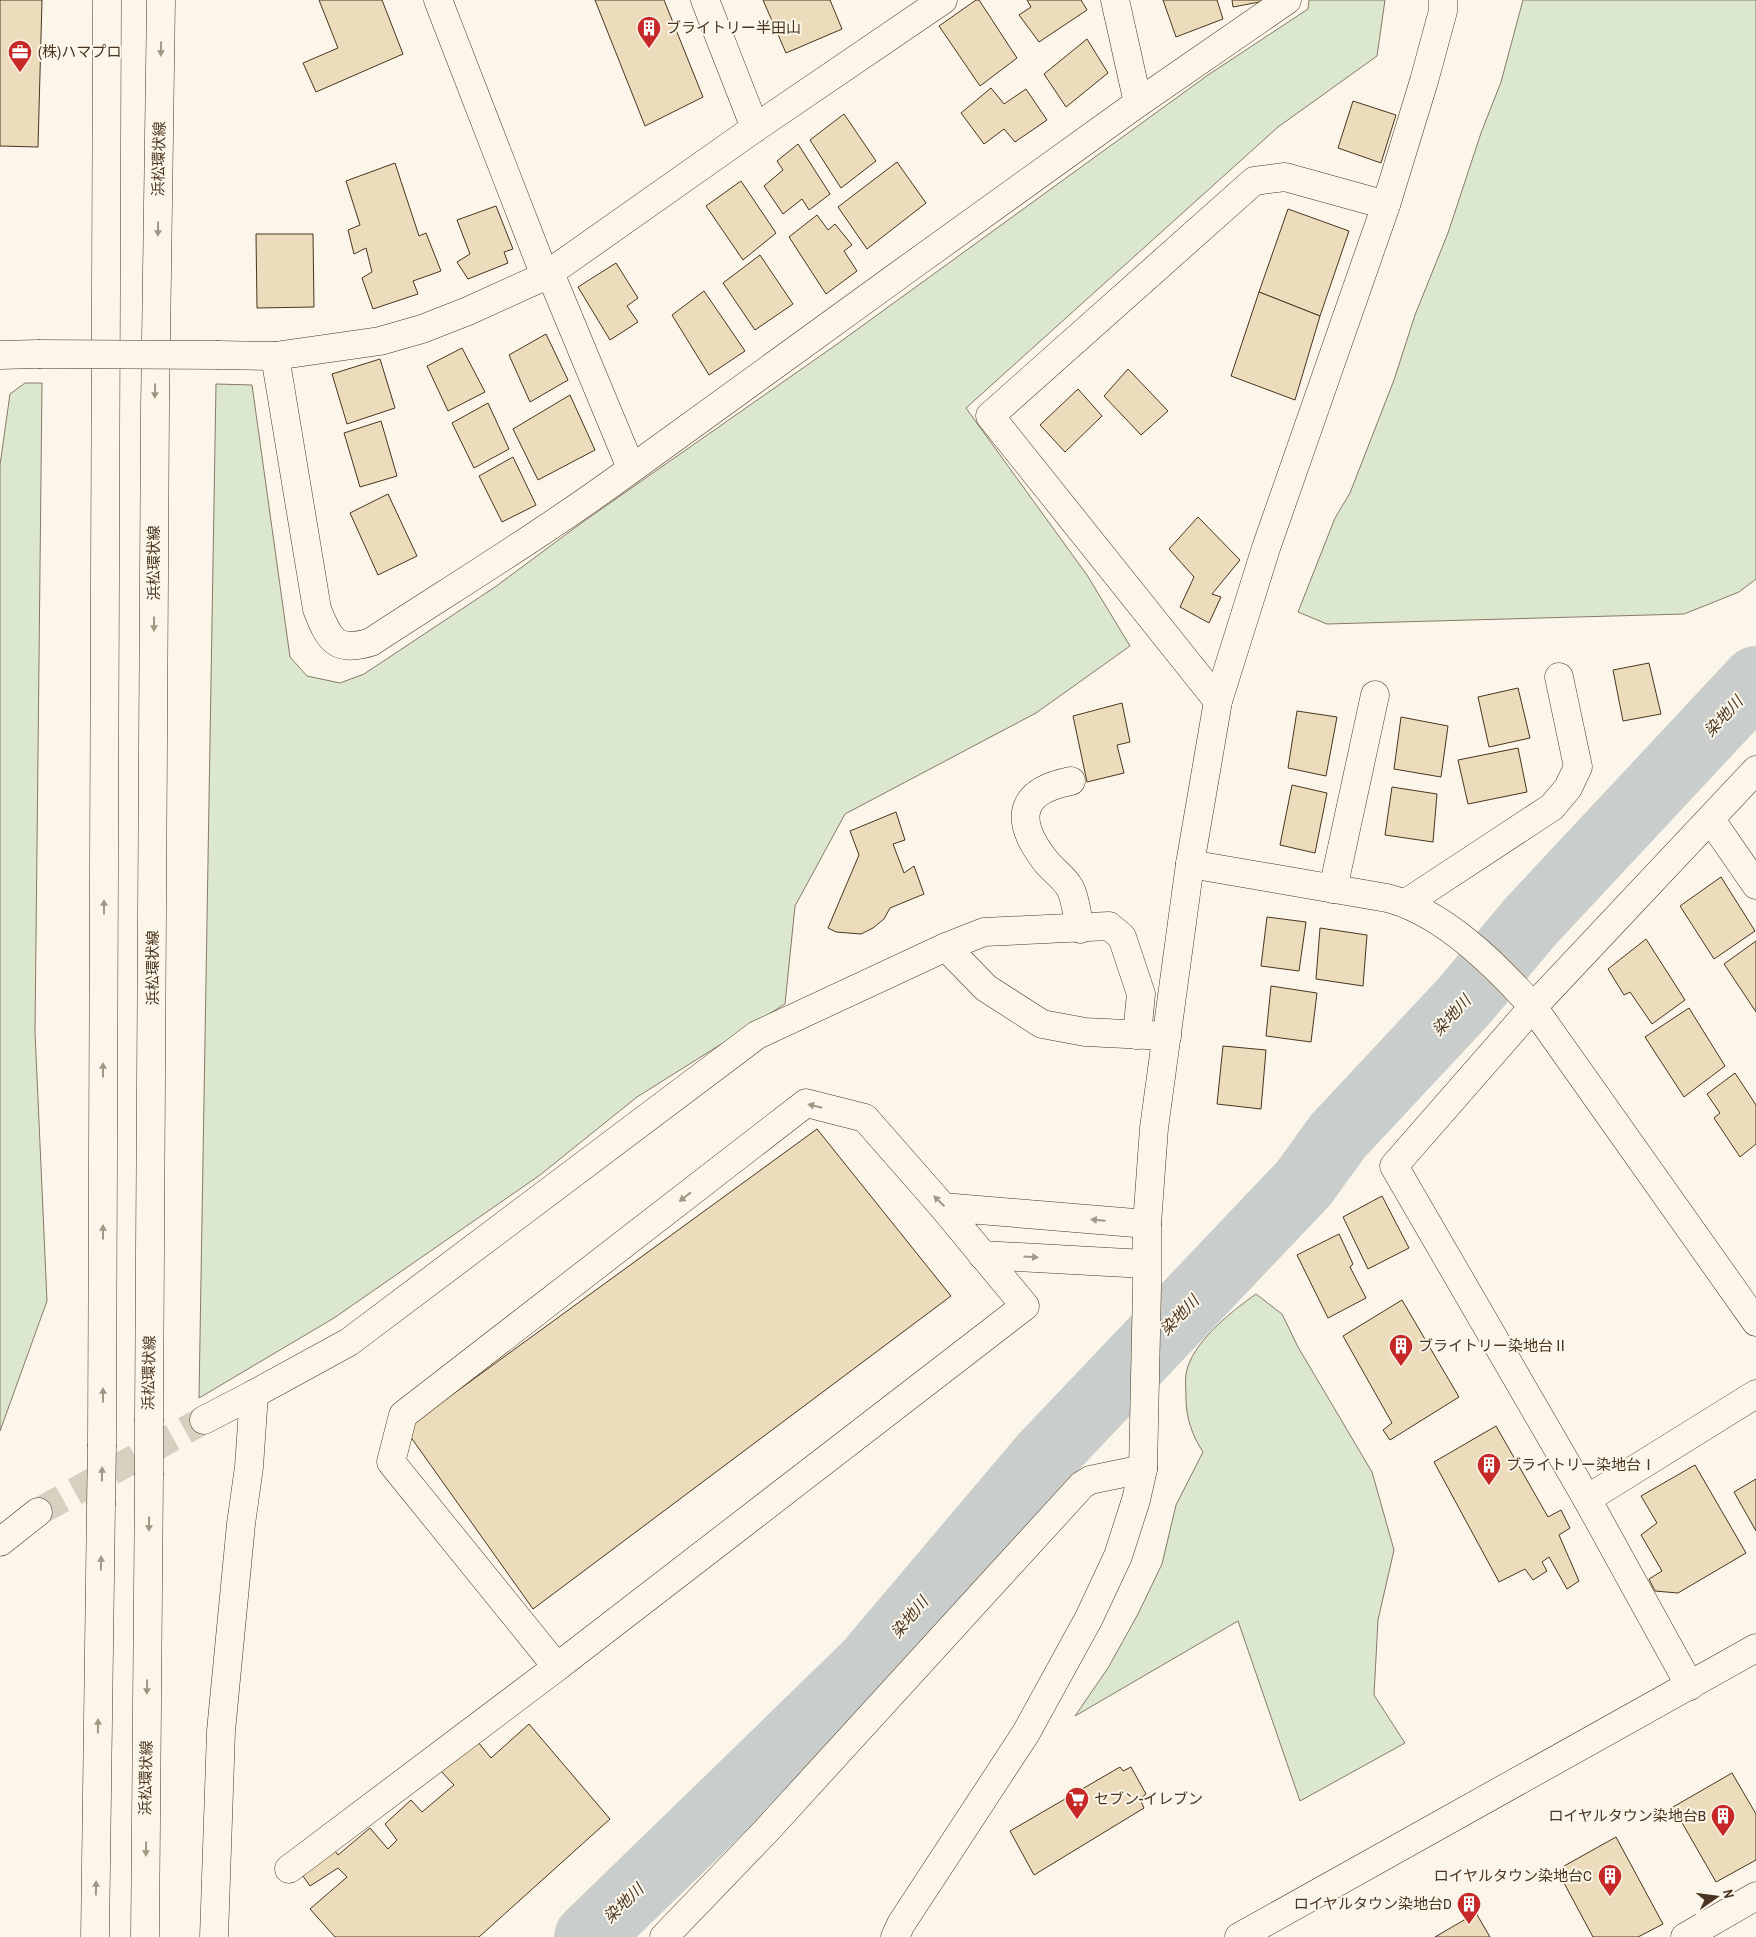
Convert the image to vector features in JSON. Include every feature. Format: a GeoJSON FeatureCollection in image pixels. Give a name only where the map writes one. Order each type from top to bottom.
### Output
{"type":"FeatureCollection","features":[{"type":"Feature","properties":{"kind":"street"},"geometry":{"type":"LineString","coordinates":[[95,1937],[102,1505],[107,0]]}},
{"type":"Feature","properties":{"kind":"street","name":"浜松環状線"},"geometry":{"type":"LineString","coordinates":[[145,1937],[155,408],[162,0]]}},
{"type":"Feature","properties":{"kind":"street"},"geometry":{"type":"LineString","coordinates":[[438,0],[548,274],[631,468]]}},
{"type":"Feature","properties":{"kind":"street"},"geometry":{"type":"LineString","coordinates":[[705,0],[755,128]]}},
{"type":"Feature","properties":{"kind":"street"},"geometry":{"type":"LineString","coordinates":[[0,354],[275,356],[380,341],[414,331],[468,311],[548,274],[755,128],[943,0]]}},
{"type":"Feature","properties":{"kind":"street"},"geometry":{"type":"LineString","coordinates":[[1115,0],[1138,102]]}},
{"type":"Feature","properties":{"kind":"street"},"geometry":{"type":"LineString","coordinates":[[275,356],[316,609],[330,639],[342,646],[357,646],[371,642],[516,548],[631,468],[1138,102],[1287,0]]}},
{"type":"Feature","properties":{"kind":"street"},"geometry":{"type":"LineString","coordinates":[[895,1937],[906,1916],[1026,1732],[1074,1647],[1118,1556],[1136,1500],[1143,1469],[1147,1224],[1154,1128],[1190,864],[1218,701],[1266,548],[1386,205],[1424,81],[1443,11],[1444,0]]}},
{"type":"Feature","properties":{"kind":"street"},"geometry":{"type":"LineString","coordinates":[[1218,701],[990,416],[1254,181],[1285,177],[1386,205]]}},
{"type":"Feature","properties":{"kind":"street"},"geometry":{"type":"LineString","coordinates":[[1406,903],[1552,807],[1568,788],[1578,768],[1560,677]]}},
{"type":"Feature","properties":{"kind":"street"},"geometry":{"type":"LineString","coordinates":[[1333,890],[1375,694]]}},
{"type":"Feature","properties":{"kind":"street"},"geometry":{"type":"LineString","coordinates":[[1690,1686],[1587,1499],[1394,1166],[1533,1007],[1756,770]]}},
{"type":"Feature","properties":{"kind":"street"},"geometry":{"type":"LineString","coordinates":[[1071,781],[1055,784],[1035,793],[1026,806],[1025,820],[1045,861],[1059,873],[1071,890],[1080,929]]}},
{"type":"Feature","properties":{"kind":"street"},"geometry":{"type":"LineString","coordinates":[[1711,820],[1756,885]]}},
{"type":"Feature","properties":{"kind":"street"},"geometry":{"type":"LineString","coordinates":[[1190,864],[1406,903],[1450,928],[1515,986],[1533,1007],[1756,1322]]}},
{"type":"Feature","properties":{"kind":"street"},"geometry":{"type":"LineString","coordinates":[[204,1420],[349,1342],[757,1035],[946,947],[984,932],[1025,929],[1080,929],[1109,926],[1122,937],[1142,994],[1137,1035]]}},
{"type":"Feature","properties":{"kind":"street"},"geometry":{"type":"LineString","coordinates":[[946,947],[986,988],[1042,1024],[1085,1032],[1167,1036]]}},
{"type":"Feature","properties":{"kind":"street"},"geometry":{"type":"LineString","coordinates":[[289,1870],[557,1666],[1025,1306],[943,1207],[865,1118],[806,1104],[403,1415],[391,1462],[557,1666]]}},
{"type":"Feature","properties":{"kind":"street"},"geometry":{"type":"LineString","coordinates":[[943,1207],[1147,1224]]}},
{"type":"Feature","properties":{"kind":"street"},"geometry":{"type":"LineString","coordinates":[[982,1255],[1146,1276]]}},
{"type":"Feature","properties":{"kind":"street"},"geometry":{"type":"LineString","coordinates":[[214,1937],[221,1731],[241,1524],[249,1467],[254,1394]]}},
{"type":"Feature","properties":{"kind":"street"},"geometry":{"type":"LineString","coordinates":[[1587,1499],[1756,1394]]}},
{"type":"Feature","properties":{"kind":"street"},"geometry":{"type":"LineString","coordinates":[[664,1937],[766,1831],[1082,1485],[1090,1480],[1143,1469]]}},
{"type":"Feature","properties":{"kind":"street"},"geometry":{"type":"LineString","coordinates":[[0,1542],[38,1512]]}},
{"type":"Feature","properties":{"kind":"street"},"geometry":{"type":"LineString","coordinates":[[1239,1937],[1756,1648]]}},
{"type":"Feature","properties":{"kind":"street"},"geometry":{"type":"LineString","coordinates":[[1686,1937],[1756,1896]]}},
{"type":"Feature","properties":{"kind":"green space"},"geometry":{"type":"Polygon","coordinates":[[[1309,0],[1385,0],[1377,56],[1278,127],[966,408],[1087,575],[1130,646],[1036,713],[845,814],[795,906],[785,1004],[637,1097],[540,1175],[334,1318],[199,1398],[216,384],[252,385],[290,657],[307,676],[340,683],[364,674],[495,587],[580,524],[833,347],[1208,75],[1308,9],[1309,0]]]}},
{"type":"Feature","properties":{"kind":"green space"},"geometry":{"type":"Polygon","coordinates":[[[1523,0],[1756,0],[1756,579],[1739,592],[1684,614],[1327,624],[1298,612],[1335,518],[1350,493],[1394,380],[1415,315],[1448,233],[1481,133],[1501,82],[1523,0]]]}},
{"type":"Feature","properties":{"kind":"green space"},"geometry":{"type":"Polygon","coordinates":[[[25,383],[42,383],[35,1032],[47,1301],[0,1431],[0,465],[10,394],[25,383]]]}},
{"type":"Feature","properties":{"kind":"green space"},"geometry":{"type":"Polygon","coordinates":[[[1256,1294],[1282,1314],[1298,1347],[1372,1472],[1394,1550],[1378,1620],[1374,1695],[1405,1743],[1300,1801],[1238,1621],[1075,1716],[1108,1668],[1138,1614],[1162,1564],[1176,1505],[1203,1452],[1188,1419],[1186,1374],[1189,1362],[1214,1329],[1256,1294]]]}},
{"type":"Feature","properties":{"kind":"building","name":"(株)ハマプロ"},"geometry":{"type":"Polygon","coordinates":[[[0,0],[42,0],[38,147],[0,146],[0,0]]]}},
{"type":"Feature","properties":{"kind":"building"},"geometry":{"type":"Polygon","coordinates":[[[319,0],[382,0],[403,54],[316,92],[303,63],[338,48],[319,0]]]}},
{"type":"Feature","properties":{"kind":"building","name":"ブライトリー半田山"},"geometry":{"type":"Polygon","coordinates":[[[595,0],[664,0],[703,97],[645,126],[595,0]]]}},
{"type":"Feature","properties":{"kind":"building"},"geometry":{"type":"Polygon","coordinates":[[[763,0],[830,0],[842,29],[786,53],[763,0]]]}},
{"type":"Feature","properties":{"kind":"building"},"geometry":{"type":"Polygon","coordinates":[[[976,0],[979,0],[1017,58],[980,86],[939,26],[976,0]]]}},
{"type":"Feature","properties":{"kind":"building"},"geometry":{"type":"Polygon","coordinates":[[[1027,0],[1081,0],[1087,10],[1039,42],[1019,15],[1031,7],[1027,0]]]}},
{"type":"Feature","properties":{"kind":"building"},"geometry":{"type":"Polygon","coordinates":[[[1163,0],[1217,0],[1223,19],[1176,37],[1163,0]]]}},
{"type":"Feature","properties":{"kind":"building"},"geometry":{"type":"Polygon","coordinates":[[[1232,0],[1270,0],[1233,7],[1232,0]]]}},
{"type":"Feature","properties":{"kind":"building"},"geometry":{"type":"Polygon","coordinates":[[[1087,39],[1108,73],[1066,107],[1044,74],[1087,39]]]}},
{"type":"Feature","properties":{"kind":"building"},"geometry":{"type":"Polygon","coordinates":[[[991,88],[1004,104],[1026,89],[1047,120],[1015,142],[1004,129],[984,144],[961,113],[991,88]]]}},
{"type":"Feature","properties":{"kind":"building"},"geometry":{"type":"Polygon","coordinates":[[[1353,101],[1396,115],[1381,163],[1338,148],[1353,101]]]}},
{"type":"Feature","properties":{"kind":"building"},"geometry":{"type":"Polygon","coordinates":[[[844,114],[876,161],[841,188],[810,140],[844,114]]]}},
{"type":"Feature","properties":{"kind":"building"},"geometry":{"type":"Polygon","coordinates":[[[798,144],[830,194],[809,210],[802,199],[783,214],[764,186],[783,170],[777,161],[798,144]]]}},
{"type":"Feature","properties":{"kind":"building"},"geometry":{"type":"Polygon","coordinates":[[[897,162],[926,203],[867,249],[838,207],[897,162]]]}},
{"type":"Feature","properties":{"kind":"building"},"geometry":{"type":"Polygon","coordinates":[[[395,163],[419,236],[426,233],[441,271],[413,281],[418,294],[373,309],[362,278],[372,272],[366,248],[354,254],[348,230],[360,225],[346,181],[395,163]]]}},
{"type":"Feature","properties":{"kind":"building"},"geometry":{"type":"Polygon","coordinates":[[[741,181],[776,233],[743,260],[706,206],[741,181]]]}},
{"type":"Feature","properties":{"kind":"building"},"geometry":{"type":"Polygon","coordinates":[[[496,206],[513,249],[504,252],[508,263],[468,279],[457,262],[470,254],[457,220],[496,206]]]}},
{"type":"Feature","properties":{"kind":"building"},"geometry":{"type":"Polygon","coordinates":[[[1288,209],[1349,231],[1320,316],[1259,292],[1288,209]]]}},
{"type":"Feature","properties":{"kind":"building"},"geometry":{"type":"Polygon","coordinates":[[[817,215],[828,230],[835,224],[852,245],[844,251],[857,271],[826,294],[789,237],[817,215]]]}},
{"type":"Feature","properties":{"kind":"building"},"geometry":{"type":"Polygon","coordinates":[[[256,234],[313,234],[314,307],[257,308],[256,234]]]}},
{"type":"Feature","properties":{"kind":"building"},"geometry":{"type":"Polygon","coordinates":[[[760,255],[793,304],[755,330],[723,283],[760,255]]]}},
{"type":"Feature","properties":{"kind":"building"},"geometry":{"type":"Polygon","coordinates":[[[616,263],[638,298],[627,306],[638,322],[610,340],[578,287],[616,263]]]}},
{"type":"Feature","properties":{"kind":"building"},"geometry":{"type":"Polygon","coordinates":[[[704,291],[745,351],[709,375],[672,315],[704,291]]]}},
{"type":"Feature","properties":{"kind":"building"},"geometry":{"type":"Polygon","coordinates":[[[1259,292],[1320,316],[1295,400],[1231,376],[1259,292]]]}},
{"type":"Feature","properties":{"kind":"building"},"geometry":{"type":"Polygon","coordinates":[[[546,334],[568,380],[530,402],[509,355],[546,334]]]}},
{"type":"Feature","properties":{"kind":"building"},"geometry":{"type":"Polygon","coordinates":[[[462,348],[485,392],[448,411],[427,366],[462,348]]]}},
{"type":"Feature","properties":{"kind":"building"},"geometry":{"type":"Polygon","coordinates":[[[380,359],[395,408],[347,424],[332,374],[380,359]]]}},
{"type":"Feature","properties":{"kind":"building"},"geometry":{"type":"Polygon","coordinates":[[[1128,369],[1168,411],[1141,435],[1104,396],[1128,369]]]}},
{"type":"Feature","properties":{"kind":"building"},"geometry":{"type":"Polygon","coordinates":[[[1078,389],[1102,416],[1065,452],[1040,425],[1078,389]]]}},
{"type":"Feature","properties":{"kind":"building"},"geometry":{"type":"Polygon","coordinates":[[[570,395],[595,450],[538,480],[513,429],[570,395]]]}},
{"type":"Feature","properties":{"kind":"building"},"geometry":{"type":"Polygon","coordinates":[[[488,403],[509,449],[474,468],[452,423],[488,403]]]}},
{"type":"Feature","properties":{"kind":"building"},"geometry":{"type":"Polygon","coordinates":[[[381,421],[397,476],[360,487],[344,433],[381,421]]]}},
{"type":"Feature","properties":{"kind":"building"},"geometry":{"type":"Polygon","coordinates":[[[513,457],[536,505],[502,522],[479,476],[513,457]]]}},
{"type":"Feature","properties":{"kind":"building"},"geometry":{"type":"Polygon","coordinates":[[[388,494],[417,556],[378,575],[350,513],[388,494]]]}},
{"type":"Feature","properties":{"kind":"building"},"geometry":{"type":"Polygon","coordinates":[[[1198,517],[1240,560],[1212,594],[1221,597],[1209,623],[1180,607],[1194,577],[1169,549],[1198,517]]]}},
{"type":"Feature","properties":{"kind":"building"},"geometry":{"type":"Polygon","coordinates":[[[1649,663],[1661,714],[1623,721],[1613,670],[1649,663]]]}},
{"type":"Feature","properties":{"kind":"building"},"geometry":{"type":"Polygon","coordinates":[[[1518,688],[1530,738],[1489,747],[1478,697],[1518,688]]]}},
{"type":"Feature","properties":{"kind":"building"},"geometry":{"type":"Polygon","coordinates":[[[1122,703],[1130,742],[1117,745],[1124,773],[1087,782],[1073,716],[1122,703]]]}},
{"type":"Feature","properties":{"kind":"building"},"geometry":{"type":"Polygon","coordinates":[[[1297,711],[1337,717],[1326,776],[1288,768],[1297,711]]]}},
{"type":"Feature","properties":{"kind":"building"},"geometry":{"type":"Polygon","coordinates":[[[1401,717],[1448,726],[1441,777],[1394,769],[1401,717]]]}},
{"type":"Feature","properties":{"kind":"building"},"geometry":{"type":"Polygon","coordinates":[[[1518,748],[1527,792],[1468,804],[1458,760],[1518,748]]]}},
{"type":"Feature","properties":{"kind":"building"},"geometry":{"type":"Polygon","coordinates":[[[1292,785],[1327,793],[1315,853],[1280,845],[1292,785]]]}},
{"type":"Feature","properties":{"kind":"building"},"geometry":{"type":"Polygon","coordinates":[[[1392,787],[1437,794],[1433,842],[1385,835],[1392,787]]]}},
{"type":"Feature","properties":{"kind":"building"},"geometry":{"type":"Polygon","coordinates":[[[896,812],[905,840],[893,844],[904,873],[914,866],[924,894],[890,908],[884,919],[873,928],[861,934],[836,932],[828,928],[859,855],[850,831],[896,812]]]}},
{"type":"Feature","properties":{"kind":"building"},"geometry":{"type":"Polygon","coordinates":[[[1721,877],[1755,931],[1714,959],[1680,906],[1721,877]]]}},
{"type":"Feature","properties":{"kind":"building"},"geometry":{"type":"Polygon","coordinates":[[[1267,917],[1306,922],[1299,971],[1261,966],[1267,917]]]}},
{"type":"Feature","properties":{"kind":"building"},"geometry":{"type":"Polygon","coordinates":[[[1320,928],[1367,935],[1363,986],[1316,979],[1320,928]]]}},
{"type":"Feature","properties":{"kind":"building"},"geometry":{"type":"Polygon","coordinates":[[[1646,939],[1685,1000],[1652,1024],[1630,992],[1624,995],[1608,969],[1646,939]]]}},
{"type":"Feature","properties":{"kind":"building"},"geometry":{"type":"Polygon","coordinates":[[[1756,941],[1756,1012],[1724,964],[1756,941]]]}},
{"type":"Feature","properties":{"kind":"building"},"geometry":{"type":"Polygon","coordinates":[[[1271,986],[1317,993],[1311,1042],[1266,1036],[1271,986]]]}},
{"type":"Feature","properties":{"kind":"building"},"geometry":{"type":"Polygon","coordinates":[[[1689,1008],[1725,1066],[1684,1097],[1645,1037],[1689,1008]]]}},
{"type":"Feature","properties":{"kind":"building"},"geometry":{"type":"Polygon","coordinates":[[[1223,1046],[1266,1050],[1261,1109],[1217,1104],[1223,1046]]]}},
{"type":"Feature","properties":{"kind":"building"},"geometry":{"type":"Polygon","coordinates":[[[1735,1073],[1756,1105],[1756,1144],[1740,1157],[1714,1118],[1720,1113],[1707,1094],[1735,1073]]]}},
{"type":"Feature","properties":{"kind":"building"},"geometry":{"type":"Polygon","coordinates":[[[817,1129],[951,1296],[533,1609],[405,1429],[817,1129]]]}},
{"type":"Feature","properties":{"kind":"building"},"geometry":{"type":"Polygon","coordinates":[[[1382,1196],[1409,1248],[1368,1269],[1343,1217],[1382,1196]]]}},
{"type":"Feature","properties":{"kind":"building"},"geometry":{"type":"Polygon","coordinates":[[[1339,1234],[1353,1264],[1350,1267],[1366,1298],[1328,1318],[1297,1255],[1339,1234]]]}},
{"type":"Feature","properties":{"kind":"building","name":"ブライトリー染地台Ⅱ"},"geometry":{"type":"Polygon","coordinates":[[[1402,1300],[1459,1397],[1390,1440],[1383,1430],[1392,1423],[1343,1336],[1402,1300]]]}},
{"type":"Feature","properties":{"kind":"building","name":"ブライトリー染地台Ⅰ"},"geometry":{"type":"Polygon","coordinates":[[[1496,1426],[1548,1517],[1561,1510],[1570,1528],[1559,1535],[1579,1581],[1567,1589],[1549,1557],[1542,1562],[1547,1571],[1533,1580],[1525,1569],[1499,1582],[1434,1462],[1496,1426]]]}},
{"type":"Feature","properties":{"kind":"building"},"geometry":{"type":"Polygon","coordinates":[[[1695,1465],[1746,1553],[1678,1593],[1655,1591],[1649,1579],[1662,1571],[1641,1535],[1657,1523],[1641,1496],[1695,1465]]]}},
{"type":"Feature","properties":{"kind":"building"},"geometry":{"type":"Polygon","coordinates":[[[1756,1479],[1756,1531],[1734,1492],[1756,1479]]]}},
{"type":"Feature","properties":{"kind":"building"},"geometry":{"type":"Polygon","coordinates":[[[529,1724],[610,1819],[479,1937],[335,1937],[310,1909],[347,1877],[338,1868],[310,1886],[303,1876],[333,1848],[338,1855],[370,1828],[388,1849],[397,1840],[385,1824],[411,1800],[422,1812],[454,1785],[438,1768],[473,1736],[491,1758],[529,1724]]]}},
{"type":"Feature","properties":{"kind":"building","name":"セブン-イレブン"},"geometry":{"type":"Polygon","coordinates":[[[1120,1767],[1123,1771],[1131,1767],[1146,1794],[1140,1799],[1144,1808],[1034,1875],[1010,1831],[1120,1767]]]}},
{"type":"Feature","properties":{"kind":"building","name":"ロイヤルタウン染地台B"},"geometry":{"type":"Polygon","coordinates":[[[1732,1773],[1756,1814],[1756,1860],[1716,1882],[1673,1807],[1732,1773]]]}},
{"type":"Feature","properties":{"kind":"building","name":"ロイヤルタウン染地台C"},"geometry":{"type":"Polygon","coordinates":[[[1616,1837],[1663,1924],[1638,1937],[1593,1937],[1557,1870],[1616,1837]]]}},
{"type":"Feature","properties":{"kind":"building","name":"ロイヤルタウン染地台D"},"geometry":{"type":"Polygon","coordinates":[[[1476,1913],[1490,1937],[1435,1937],[1476,1913]]]}},
{"type":"Feature","properties":{"kind":"waterway","name":"染地川"},"geometry":{"type":"LineString","coordinates":[[588,1937],[868,1665],[1043,1458],[1304,1183],[1338,1136],[1465,1000],[1530,922],[1756,680]]}},
{"type":"Feature","properties":{"kind":"tunnel"},"geometry":{"type":"LineString","coordinates":[[38,1512],[204,1420]]}},
{"type":"Feature","properties":{"kind":"place","name":"ブライトリー半田山"},"geometry":{"type":"Point","coordinates":[649,49]}},
{"type":"Feature","properties":{"kind":"place","name":"(株)ハマプロ"},"geometry":{"type":"Point","coordinates":[20,73]}},
{"type":"Feature","properties":{"kind":"place","name":"ブライトリー染地台Ⅱ"},"geometry":{"type":"Point","coordinates":[1401,1367]}},
{"type":"Feature","properties":{"kind":"place","name":"ブライトリー染地台Ⅰ"},"geometry":{"type":"Point","coordinates":[1489,1486]}},
{"type":"Feature","properties":{"kind":"place","name":"セブン-イレブン"},"geometry":{"type":"Point","coordinates":[1077,1820]}},
{"type":"Feature","properties":{"kind":"place","name":"ロイヤルタウン染地台B"},"geometry":{"type":"Point","coordinates":[1723,1837]}},
{"type":"Feature","properties":{"kind":"place","name":"ロイヤルタウン染地台C"},"geometry":{"type":"Point","coordinates":[1610,1897]}},
{"type":"Feature","properties":{"kind":"place","name":"ロイヤルタウン染地台D"},"geometry":{"type":"Point","coordinates":[1469,1925]}}]}
